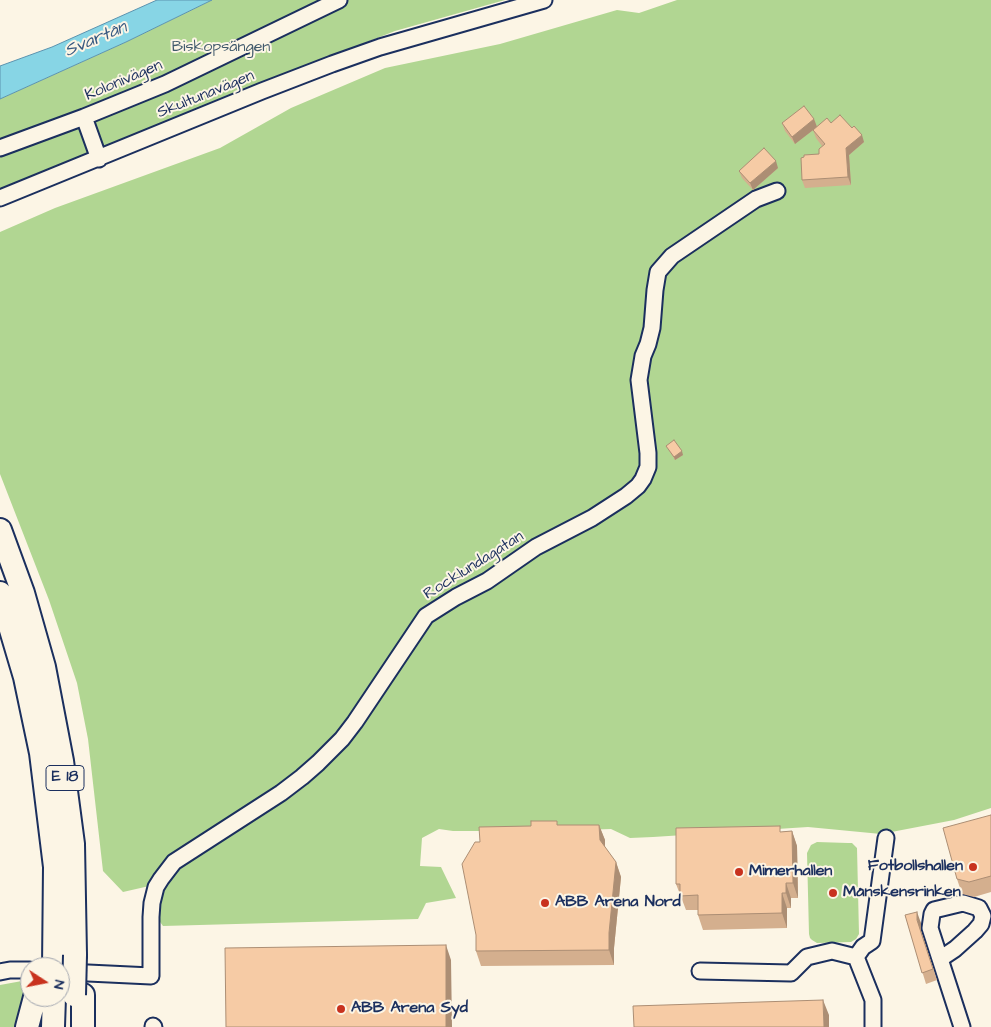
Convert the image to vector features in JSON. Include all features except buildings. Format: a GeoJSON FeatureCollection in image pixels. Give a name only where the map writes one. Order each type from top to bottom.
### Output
{"type":"FeatureCollection","features":[{"type":"Feature","properties":{"kind":"highway","name":"E 18"},"geometry":{"type":"LineString","coordinates":[[0,530],[23,592],[44,668],[62,760],[73,844],[75,909],[83,930],[59,957]]}},
{"type":"Feature","properties":{"kind":"highway","name":"E 18"},"geometry":{"type":"LineString","coordinates":[[0,593],[25,677],[39,744],[55,867],[55,957]]}},
{"type":"Feature","properties":{"kind":"highway","name":"E 18"},"geometry":{"type":"LineString","coordinates":[[70,996],[74,1027]]}},
{"type":"Feature","properties":{"kind":"highway","name":"E 18"},"geometry":{"type":"LineString","coordinates":[[70,996],[83,1027]]}},
{"type":"Feature","properties":{"kind":"highway"},"geometry":{"type":"LineString","coordinates":[[27,1027],[32,1007]]}},
{"type":"Feature","properties":{"kind":"highway","name":"E 18"},"geometry":{"type":"LineString","coordinates":[[53,1027],[64,1007]]}},
{"type":"Feature","properties":{"kind":"street","name":"Kolonivägen"},"geometry":{"type":"LineString","coordinates":[[0,148],[165,84],[339,0]]}},
{"type":"Feature","properties":{"kind":"street","name":"Skultunavägen"},"geometry":{"type":"LineString","coordinates":[[0,198],[332,64],[380,47],[544,0]]}},
{"type":"Feature","properties":{"kind":"street"},"geometry":{"type":"LineString","coordinates":[[84,117],[99,159]]}},
{"type":"Feature","properties":{"kind":"street","name":"Rocklundagatan"},"geometry":{"type":"LineString","coordinates":[[70,964],[151,976],[152,903],[156,887],[174,862],[281,793],[318,763],[342,739],[355,722],[426,616],[456,597],[487,581],[536,547],[592,518],[638,486],[648,467],[639,380],[643,356],[652,328],[658,272],[672,256],[756,199],[777,191]]}},
{"type":"Feature","properties":{"kind":"street"},"geometry":{"type":"LineString","coordinates":[[856,957],[863,947],[872,941],[886,838]]}},
{"type":"Feature","properties":{"kind":"street"},"geometry":{"type":"LineString","coordinates":[[700,971],[791,973],[807,957],[832,951],[856,957]]}},
{"type":"Feature","properties":{"kind":"street"},"geometry":{"type":"LineString","coordinates":[[856,957],[873,1000],[874,1027]]}},
{"type":"Feature","properties":{"kind":"street"},"geometry":{"type":"LineString","coordinates":[[940,959],[962,1027]]}},
{"type":"Feature","properties":{"kind":"street","name":"Rocklundagatan"},"geometry":{"type":"LineString","coordinates":[[0,972],[20,968]]}},
{"type":"Feature","properties":{"kind":"green space","name":"Biskopsängen"},"geometry":{"type":"Polygon","coordinates":[[[212,0],[505,0],[395,31],[222,99],[0,192],[0,99],[126,42],[212,0]]]}},
{"type":"Feature","properties":{"kind":"green space"},"geometry":{"type":"Polygon","coordinates":[[[677,0],[991,0],[991,808],[954,820],[881,834],[808,827],[630,838],[611,829],[453,831],[439,829],[422,838],[420,866],[441,867],[456,898],[426,903],[418,919],[163,926],[152,911],[158,884],[123,892],[103,871],[88,739],[77,683],[49,600],[0,474],[0,232],[55,208],[220,148],[291,108],[385,68],[500,44],[617,10],[639,13],[677,0]]]}},
{"type":"Feature","properties":{"kind":"green space","name":"Månskensrinken"},"geometry":{"type":"Polygon","coordinates":[[[817,842],[852,843],[857,848],[859,934],[851,942],[817,943],[810,938],[807,853],[811,845],[817,842]]]}},
{"type":"Feature","properties":{"kind":"green space"},"geometry":{"type":"Polygon","coordinates":[[[20,981],[20,1007],[25,1007],[25,1010],[19,1027],[0,1027],[0,985],[20,981]]]}},
{"type":"Feature","properties":{"kind":"water","name":"Svartån"},"geometry":{"type":"Polygon","coordinates":[[[157,0],[212,0],[126,42],[0,99],[0,66],[52,47],[157,0]]]}},
{"type":"Feature","properties":{"kind":"place","name":"Fotbollshallen"},"geometry":{"type":"Point","coordinates":[973,867]}},
{"type":"Feature","properties":{"kind":"place","name":"Mimerhallen"},"geometry":{"type":"Point","coordinates":[739,872]}},
{"type":"Feature","properties":{"kind":"place","name":"Månskensrinken"},"geometry":{"type":"Point","coordinates":[833,893]}},
{"type":"Feature","properties":{"kind":"place","name":"ABB Arena Nord"},"geometry":{"type":"Point","coordinates":[545,903]}},
{"type":"Feature","properties":{"kind":"place","name":"ABB Arena Syd"},"geometry":{"type":"Point","coordinates":[341,1009]}}]}
